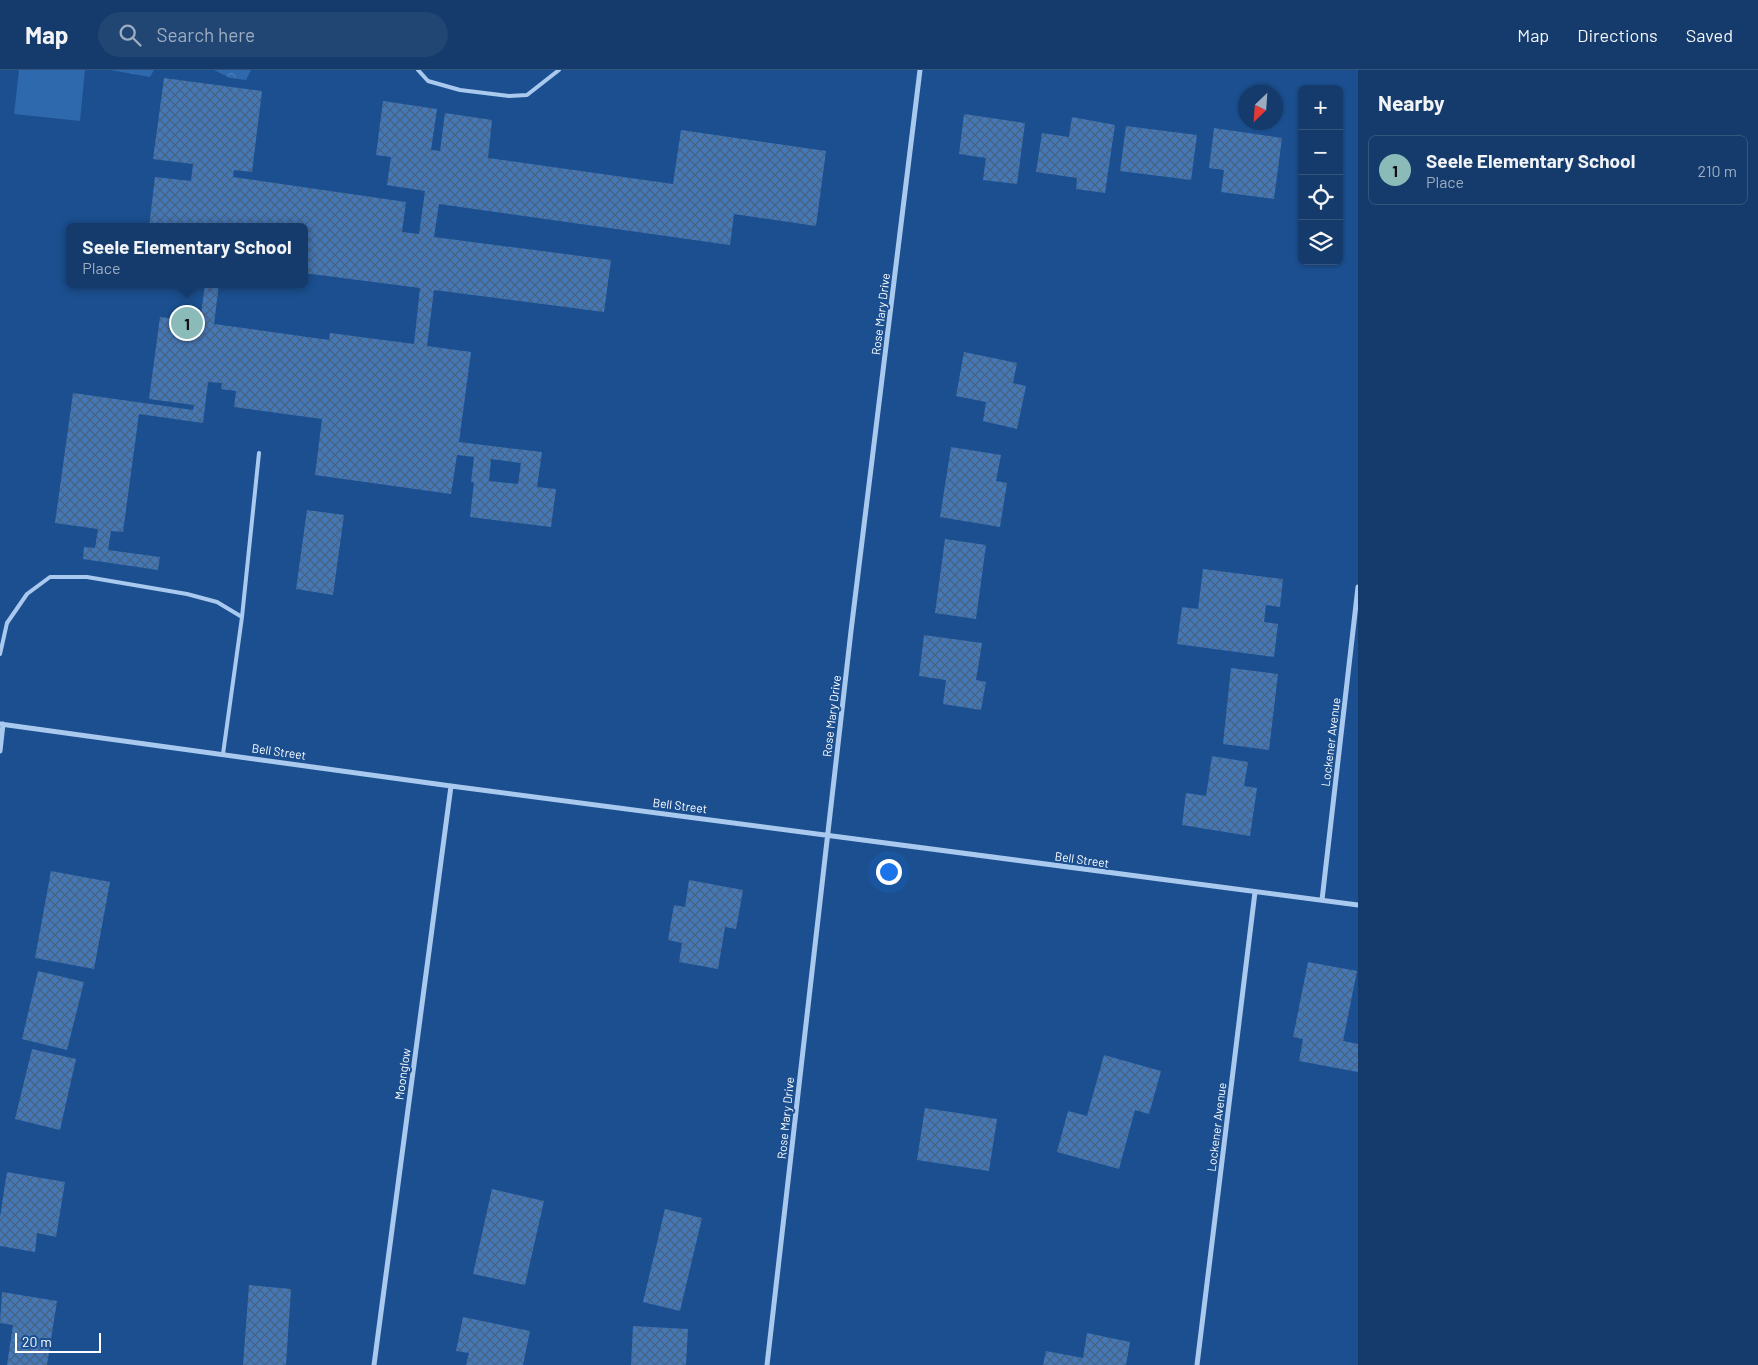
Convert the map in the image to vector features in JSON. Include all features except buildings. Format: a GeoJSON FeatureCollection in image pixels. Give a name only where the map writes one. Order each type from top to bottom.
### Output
{"type":"FeatureCollection","features":[{"type":"Feature","properties":{"kind":"street","name":"Rose Mary Drive"},"geometry":{"type":"LineString","coordinates":[[767,1365],[827,835],[920,70]]}},
{"type":"Feature","properties":{"kind":"street","name":"Lockener Avenue"},"geometry":{"type":"LineString","coordinates":[[1322,900],[1358,587]]}},
{"type":"Feature","properties":{"kind":"street","name":"Bell Street"},"geometry":{"type":"LineString","coordinates":[[2,724],[451,786],[1358,905]]}},
{"type":"Feature","properties":{"kind":"street"},"geometry":{"type":"LineString","coordinates":[[0,751],[2,724]]}},
{"type":"Feature","properties":{"kind":"street","name":"Moonglow"},"geometry":{"type":"LineString","coordinates":[[374,1365],[451,786]]}},
{"type":"Feature","properties":{"kind":"street","name":"Lockener Avenue"},"geometry":{"type":"LineString","coordinates":[[1197,1365],[1255,892]]}},
{"type":"Feature","properties":{"kind":"lane"},"geometry":{"type":"LineString","coordinates":[[418,70],[428,80],[460,90],[509,96],[527,95],[559,70]]}},
{"type":"Feature","properties":{"kind":"lane"},"geometry":{"type":"LineString","coordinates":[[223,754],[242,617],[259,453]]}},
{"type":"Feature","properties":{"kind":"lane"},"geometry":{"type":"LineString","coordinates":[[0,654],[7,623],[27,594],[50,577],[87,576],[188,594],[217,602],[242,617]]}},
{"type":"Feature","properties":{"kind":"green space"},"geometry":{"type":"Polygon","coordinates":[[[19,70],[85,70],[80,121],[14,114],[19,70]]]}},
{"type":"Feature","properties":{"kind":"green space"},"geometry":{"type":"Polygon","coordinates":[[[111,70],[154,70],[150,77],[111,70]]]}},
{"type":"Feature","properties":{"kind":"green space"},"geometry":{"type":"Polygon","coordinates":[[[214,70],[251,70],[246,80],[230,78],[214,70]]]}},
{"type":"Feature","properties":{"kind":"place","name":"Seele Elementary School"},"geometry":{"type":"Point","coordinates":[187,323]}}]}
